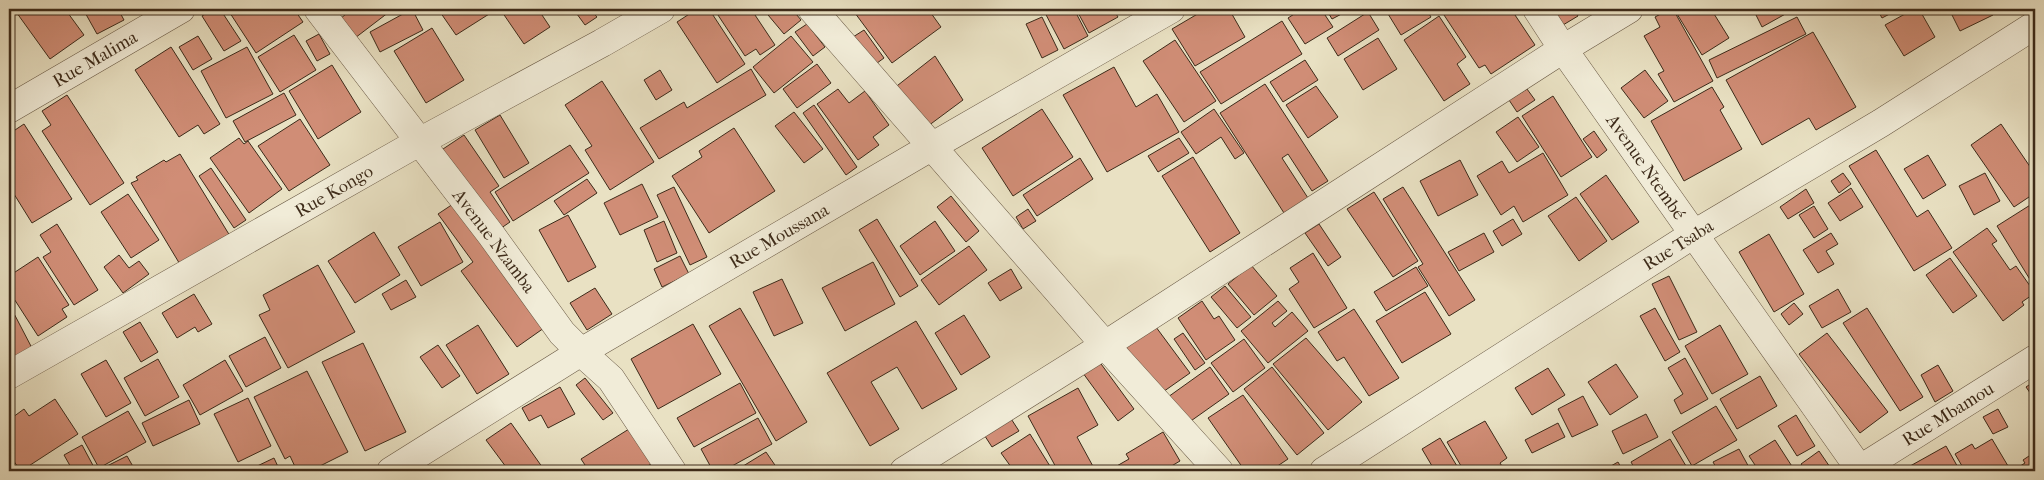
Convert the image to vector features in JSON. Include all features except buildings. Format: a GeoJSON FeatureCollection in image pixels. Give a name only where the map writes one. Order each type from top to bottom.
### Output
{"type":"FeatureCollection","features":[{"type":"Feature","properties":{"kind":"street","name":"Rue Malima"},"geometry":{"type":"LineString","coordinates":[[9,109],[181,9]]}},
{"type":"Feature","properties":{"kind":"street","name":"Avenue Nzamba"},"geometry":{"type":"LineString","coordinates":[[318,9],[492,236],[562,333],[611,378],[672,471]]}},
{"type":"Feature","properties":{"kind":"street","name":"Rue Kongo"},"geometry":{"type":"LineString","coordinates":[[9,376],[419,142],[661,9]]}},
{"type":"Feature","properties":{"kind":"street"},"geometry":{"type":"LineString","coordinates":[[812,9],[1105,345],[1219,471]]}},
{"type":"Feature","properties":{"kind":"street","name":"Rue Moussana"},"geometry":{"type":"LineString","coordinates":[[391,471],[581,352],[1171,9]]}},
{"type":"Feature","properties":{"kind":"street","name":"Avenue Ntembé"},"geometry":{"type":"LineString","coordinates":[[1537,9],[1563,49],[1859,471]]}},
{"type":"Feature","properties":{"kind":"street"},"geometry":{"type":"LineString","coordinates":[[904,471],[1105,345],[1563,49],[1629,9]]}},
{"type":"Feature","properties":{"kind":"street","name":"Rue Tsaba"},"geometry":{"type":"LineString","coordinates":[[1324,471],[1694,234],[1881,123],[2035,25]]}},
{"type":"Feature","properties":{"kind":"street","name":"Rue Mbamou"},"geometry":{"type":"LineString","coordinates":[[1859,471],[2035,359]]}}]}
